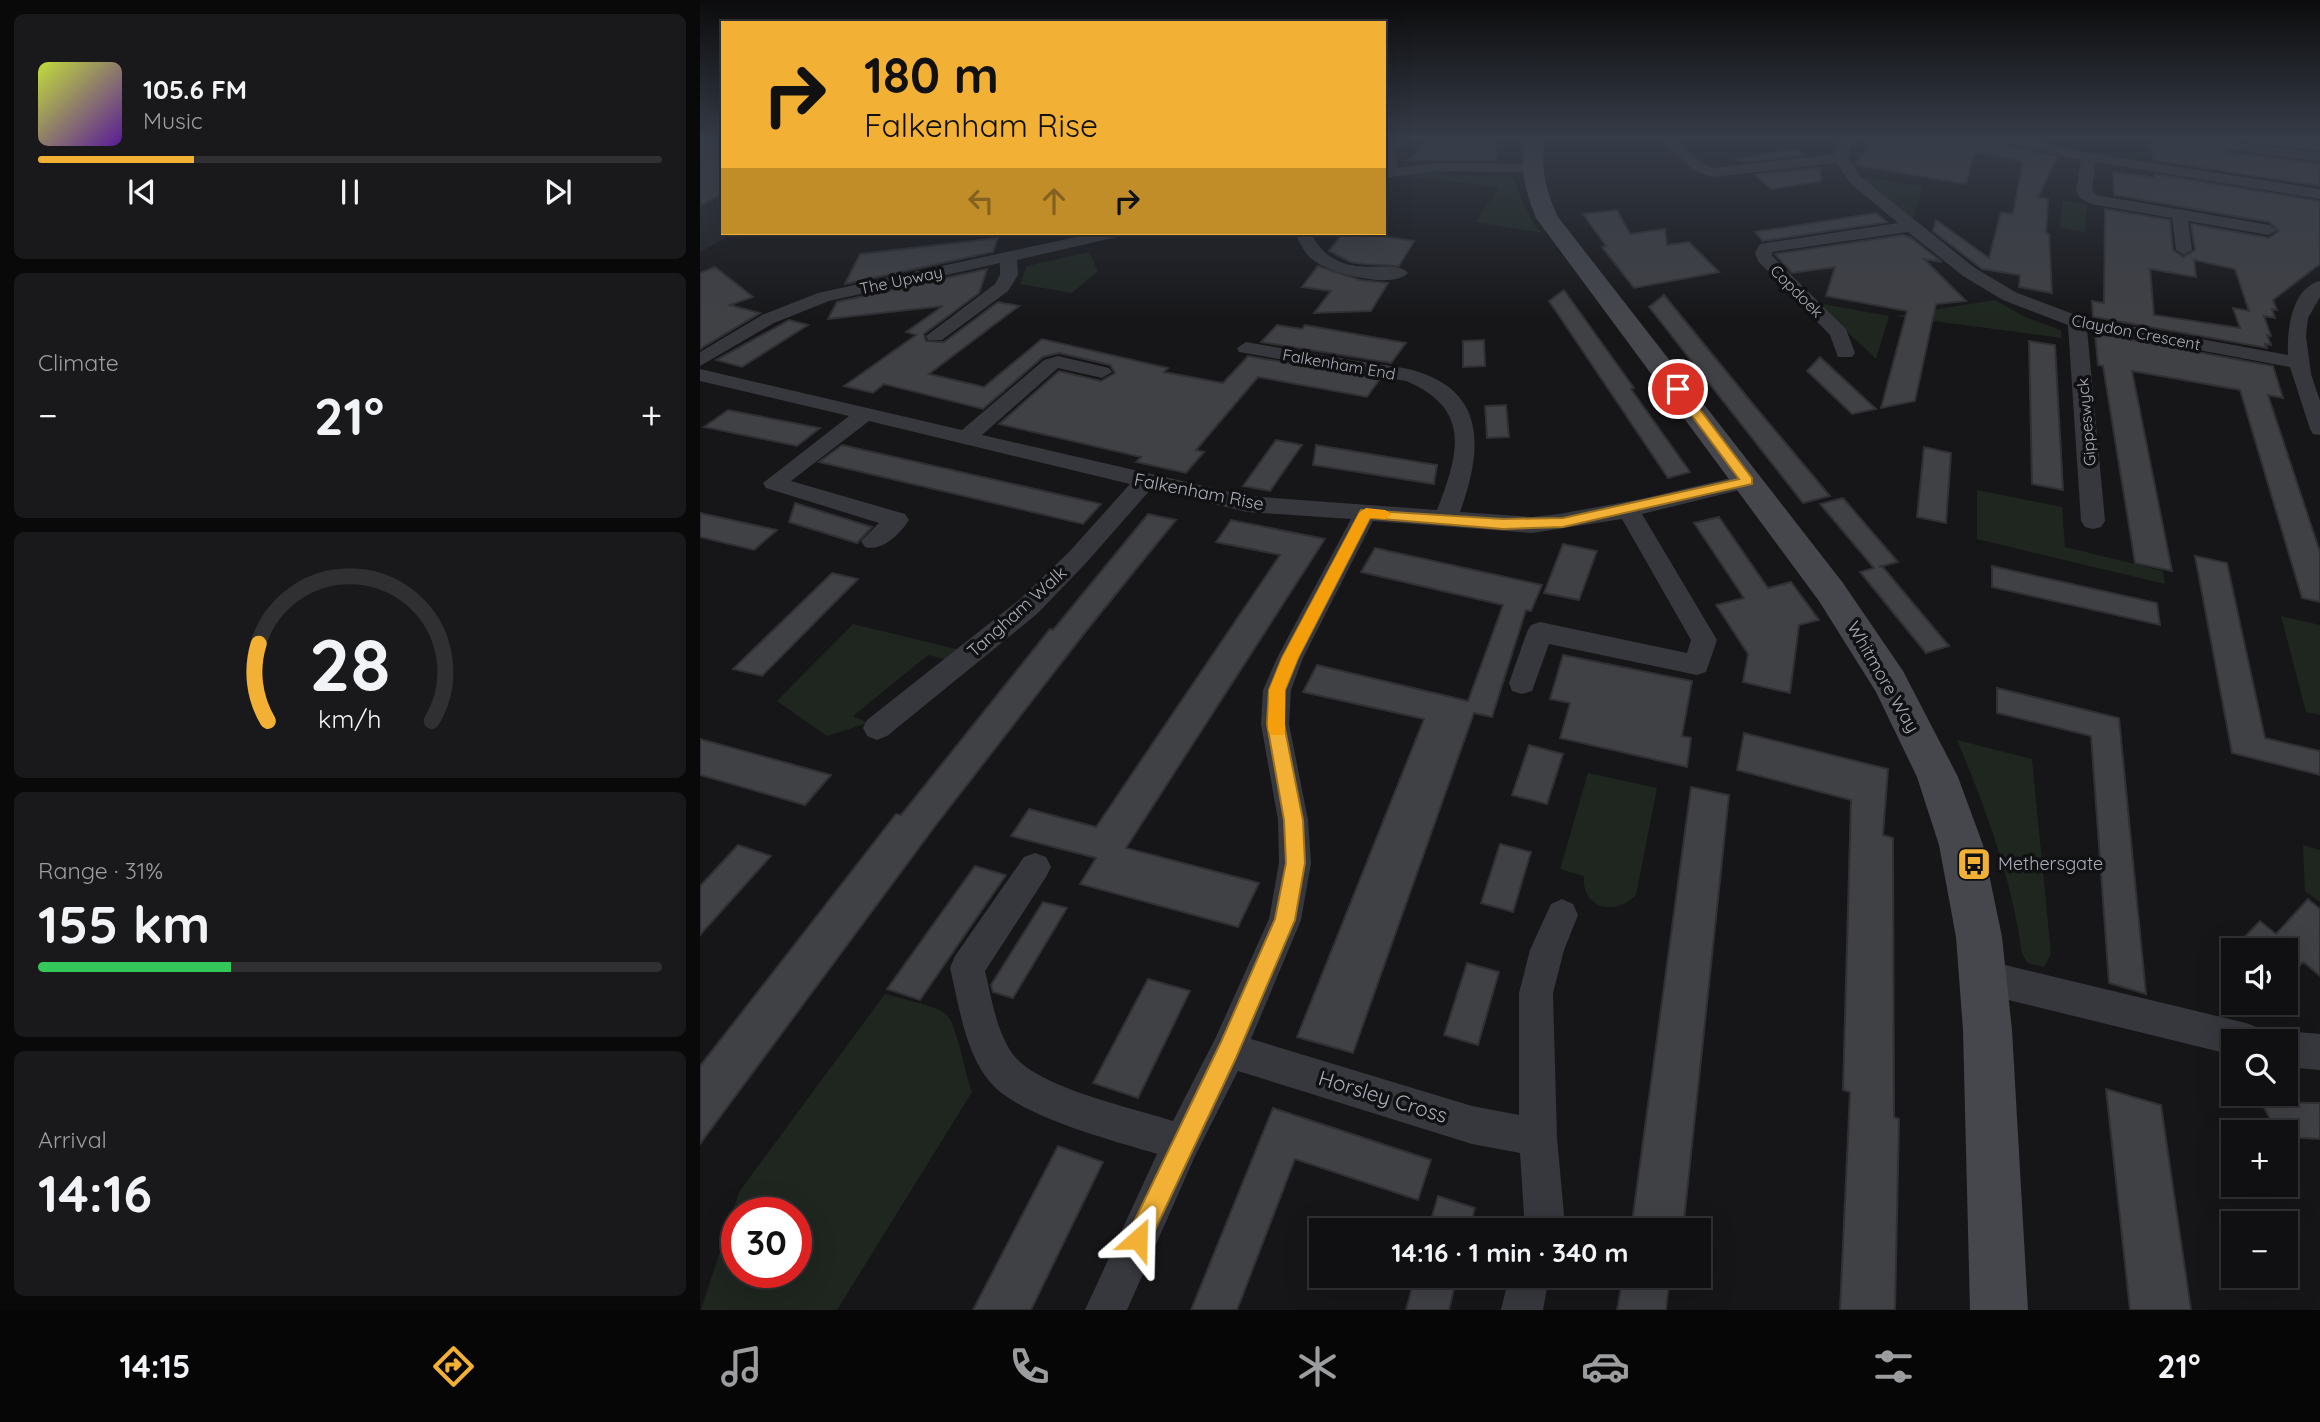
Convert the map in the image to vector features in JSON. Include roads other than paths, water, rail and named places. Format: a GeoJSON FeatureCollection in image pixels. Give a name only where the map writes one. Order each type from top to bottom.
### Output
{"type":"FeatureCollection","features":[{"type":"Feature","properties":{"kind":"street","name":"Whitmore Way"},"geometry":{"type":"LineString","coordinates":[[1540,199],[1560,237],[1748,481],[1871,649],[1918,736],[1952,816],[1962,848],[1984,977],[1999,1310]]}},
{"type":"Feature","properties":{"kind":"street","name":"Claydon Crescent"},"geometry":{"type":"LineString","coordinates":[[1879,199],[1981,280],[2018,300],[2077,323],[2306,375]]}},
{"type":"Feature","properties":{"kind":"street"},"geometry":{"type":"LineString","coordinates":[[2095,199],[2179,215],[2238,230],[2269,230]]}},
{"type":"Feature","properties":{"kind":"street"},"geometry":{"type":"LineString","coordinates":[[2179,215],[2184,250]]}},
{"type":"Feature","properties":{"kind":"street","name":"Copdoek"},"geometry":{"type":"LineString","coordinates":[[1845,353],[1839,332],[1763,257],[1766,248],[1913,226]]}},
{"type":"Feature","properties":{"kind":"street","name":"The Upway"},"geometry":{"type":"LineString","coordinates":[[700,360],[768,319],[805,303],[1106,235]]}},
{"type":"Feature","properties":{"kind":"street"},"geometry":{"type":"LineString","coordinates":[[1304,235],[1311,250],[1328,263],[1375,273],[1399,273]]}},
{"type":"Feature","properties":{"kind":"street"},"geometry":{"type":"LineString","coordinates":[[1744,252],[1766,248]]}},
{"type":"Feature","properties":{"kind":"street"},"geometry":{"type":"LineString","coordinates":[[935,337],[1002,287],[1009,275],[1008,257]]}},
{"type":"Feature","properties":{"kind":"street"},"geometry":{"type":"LineString","coordinates":[[2320,286],[2304,302],[2300,313],[2306,375],[2320,429]]}},
{"type":"Feature","properties":{"kind":"street","name":"Gippeswyck"},"geometry":{"type":"LineString","coordinates":[[2077,323],[2093,521]]}},
{"type":"Feature","properties":{"kind":"street","name":"Falkenham End"},"geometry":{"type":"LineString","coordinates":[[1246,348],[1411,376],[1432,382]]}},
{"type":"Feature","properties":{"kind":"street"},"geometry":{"type":"LineString","coordinates":[[964,439],[1051,364],[1058,362],[1102,372]]}},
{"type":"Feature","properties":{"kind":"street","name":"Falkenham Rise"},"geometry":{"type":"LineString","coordinates":[[700,375],[1144,482],[1247,504],[1532,525],[1628,510],[1748,481]]}},
{"type":"Feature","properties":{"kind":"street"},"geometry":{"type":"LineString","coordinates":[[1432,382],[1448,395],[1460,411],[1466,434],[1462,479],[1446,519]]}},
{"type":"Feature","properties":{"kind":"street"},"geometry":{"type":"LineString","coordinates":[[865,414],[774,483],[897,520],[873,541]]}},
{"type":"Feature","properties":{"kind":"street","name":"Tangham Walk"},"geometry":{"type":"LineString","coordinates":[[877,728],[1028,607],[1078,557],[1144,482]]}},
{"type":"Feature","properties":{"kind":"street"},"geometry":{"type":"LineString","coordinates":[[1522,683],[1540,632],[1697,665],[1704,640],[1628,510]]}},
{"type":"Feature","properties":{"kind":"street"},"geometry":{"type":"LineString","coordinates":[[1106,1310],[1182,1143],[1229,1050],[1285,920],[1295,863],[1293,820],[1275,724],[1277,690],[1290,658],[1366,513]]}},
{"type":"Feature","properties":{"kind":"street"},"geometry":{"type":"LineString","coordinates":[[1035,867],[967,968],[988,1044],[1004,1072],[1030,1092],[1182,1143]]}},
{"type":"Feature","properties":{"kind":"street"},"geometry":{"type":"LineString","coordinates":[[1543,1218],[1538,1138],[1536,993],[1546,950],[1563,915]]}},
{"type":"Feature","properties":{"kind":"street"},"geometry":{"type":"LineString","coordinates":[[1984,977],[2221,1035]]}},
{"type":"Feature","properties":{"kind":"street","name":"Horsley Cross"},"geometry":{"type":"LineString","coordinates":[[1229,1050],[1472,1125],[1538,1138]]}},
{"type":"Feature","properties":{"kind":"street"},"geometry":{"type":"LineString","coordinates":[[2298,1050],[2320,1052]]}},
{"type":"Feature","properties":{"kind":"street"},"geometry":{"type":"LineString","coordinates":[[1522,1310],[1527,1288]]}},
{"type":"Feature","properties":{"kind":"place","name":"Methersgate"},"geometry":{"type":"Point","coordinates":[1974,864]}}]}
